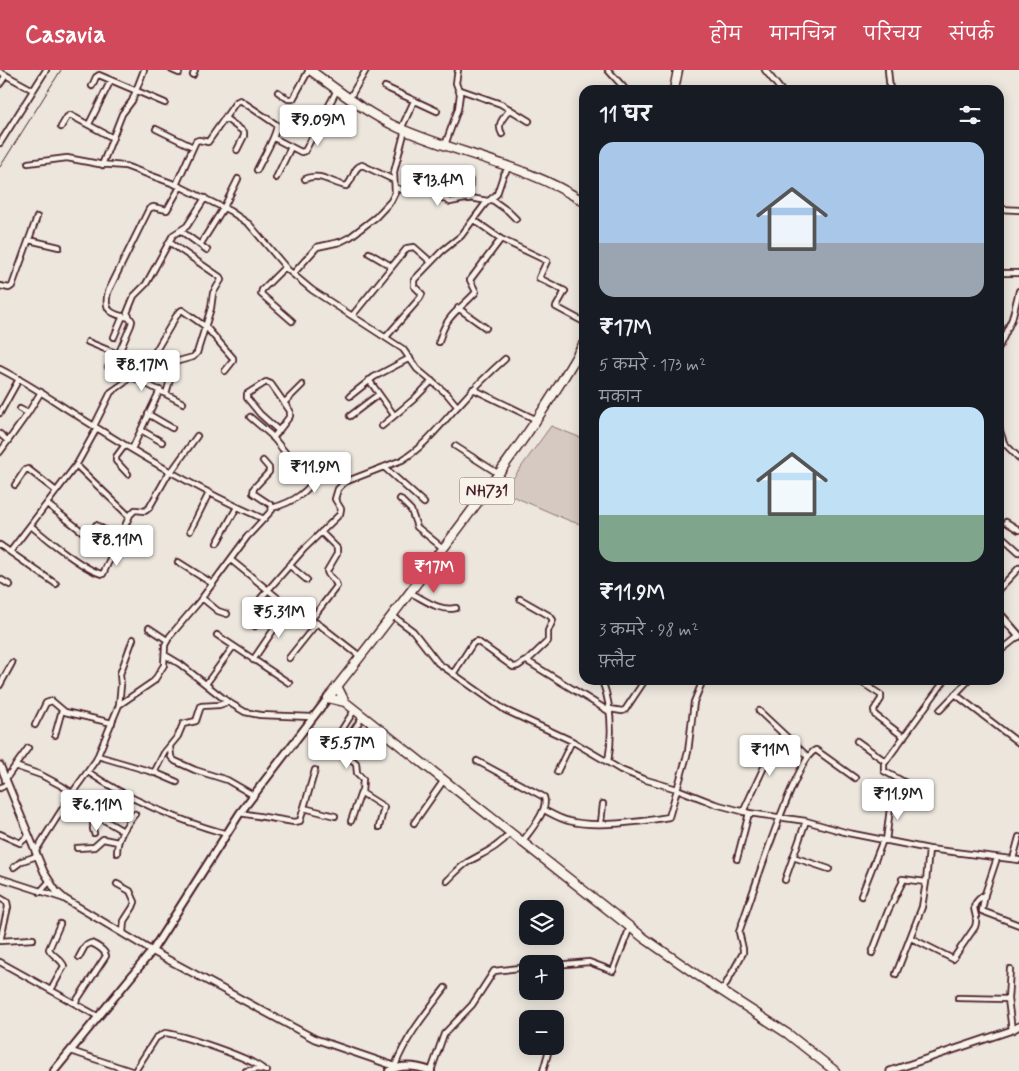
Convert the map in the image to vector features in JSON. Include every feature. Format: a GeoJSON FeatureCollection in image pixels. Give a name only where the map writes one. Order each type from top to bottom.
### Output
{"type":"FeatureCollection","features":[{"type":"Feature","properties":{"kind":"highway"},"geometry":{"type":"LineString","coordinates":[[310,70],[349,100],[382,120],[403,130],[546,181],[579,199]]}},
{"type":"Feature","properties":{"kind":"highway"},"geometry":{"type":"LineString","coordinates":[[675,85],[678,70]]}},
{"type":"Feature","properties":{"kind":"highway","name":"NH731"},"geometry":{"type":"LineString","coordinates":[[328,698],[411,593],[499,474],[538,420],[579,351]]}},
{"type":"Feature","properties":{"kind":"highway"},"geometry":{"type":"LineString","coordinates":[[337,686],[345,702]]}},
{"type":"Feature","properties":{"kind":"highway"},"geometry":{"type":"LineString","coordinates":[[328,698],[345,702],[355,709],[630,927],[788,1034],[834,1071]]}},
{"type":"Feature","properties":{"kind":"main road"},"geometry":{"type":"LineString","coordinates":[[1004,620],[1019,636]]}},
{"type":"Feature","properties":{"kind":"main road"},"geometry":{"type":"LineString","coordinates":[[54,1071],[152,951],[240,813],[328,698]]}},
{"type":"Feature","properties":{"kind":"main road"},"geometry":{"type":"LineString","coordinates":[[394,1069],[419,1066],[431,1071]]}},
{"type":"Feature","properties":{"kind":"street"},"geometry":{"type":"LineString","coordinates":[[0,143],[46,70]]}},
{"type":"Feature","properties":{"kind":"street"},"geometry":{"type":"LineString","coordinates":[[102,165],[122,114],[130,104],[144,70]]}},
{"type":"Feature","properties":{"kind":"street"},"geometry":{"type":"LineString","coordinates":[[172,70],[179,73]]}},
{"type":"Feature","properties":{"kind":"street"},"geometry":{"type":"LineString","coordinates":[[278,92],[288,99],[293,99],[310,70]]}},
{"type":"Feature","properties":{"kind":"street"},"geometry":{"type":"LineString","coordinates":[[349,100],[366,70]]}},
{"type":"Feature","properties":{"kind":"street"},"geometry":{"type":"LineString","coordinates":[[445,145],[458,108],[460,94],[456,83],[458,70]]}},
{"type":"Feature","properties":{"kind":"street"},"geometry":{"type":"LineString","coordinates":[[608,70],[622,85]]}},
{"type":"Feature","properties":{"kind":"street"},"geometry":{"type":"LineString","coordinates":[[765,70],[777,85]]}},
{"type":"Feature","properties":{"kind":"street"},"geometry":{"type":"LineString","coordinates":[[888,70],[890,85]]}},
{"type":"Feature","properties":{"kind":"street"},"geometry":{"type":"LineString","coordinates":[[0,72],[33,90]]}},
{"type":"Feature","properties":{"kind":"street"},"geometry":{"type":"LineString","coordinates":[[0,84],[6,75]]}},
{"type":"Feature","properties":{"kind":"street"},"geometry":{"type":"LineString","coordinates":[[92,86],[97,75],[165,103]]}},
{"type":"Feature","properties":{"kind":"street"},"geometry":{"type":"LineString","coordinates":[[89,124],[111,80]]}},
{"type":"Feature","properties":{"kind":"street"},"geometry":{"type":"LineString","coordinates":[[385,87],[437,111]]}},
{"type":"Feature","properties":{"kind":"street"},"geometry":{"type":"LineString","coordinates":[[458,89],[496,101],[529,121]]}},
{"type":"Feature","properties":{"kind":"street"},"geometry":{"type":"LineString","coordinates":[[274,138],[301,152],[305,151],[337,90]]}},
{"type":"Feature","properties":{"kind":"street"},"geometry":{"type":"LineString","coordinates":[[129,318],[110,311],[107,307],[108,292],[150,209],[154,207],[167,210],[197,140],[208,142],[236,102],[242,100],[276,124],[277,127],[274,138],[268,146],[257,170]]}},
{"type":"Feature","properties":{"kind":"street"},"geometry":{"type":"LineString","coordinates":[[293,274],[318,247],[340,242],[357,233],[391,201],[396,188],[394,172],[403,130],[414,101]]}},
{"type":"Feature","properties":{"kind":"street"},"geometry":{"type":"LineString","coordinates":[[502,134],[498,128],[499,123],[510,109]]}},
{"type":"Feature","properties":{"kind":"street"},"geometry":{"type":"LineString","coordinates":[[61,127],[70,115],[113,138]]}},
{"type":"Feature","properties":{"kind":"street"},"geometry":{"type":"LineString","coordinates":[[225,118],[244,132],[237,150]]}},
{"type":"Feature","properties":{"kind":"street"},"geometry":{"type":"LineString","coordinates":[[156,129],[193,147]]}},
{"type":"Feature","properties":{"kind":"street"},"geometry":{"type":"LineString","coordinates":[[276,178],[291,147]]}},
{"type":"Feature","properties":{"kind":"street"},"geometry":{"type":"LineString","coordinates":[[28,163],[67,158],[102,165],[132,168],[178,186],[224,208],[249,224],[285,267],[312,290],[404,349],[417,368],[447,394],[457,406]]}},
{"type":"Feature","properties":{"kind":"street"},"geometry":{"type":"LineString","coordinates":[[306,179],[312,176],[321,177],[347,186],[357,167],[362,165],[394,180]]}},
{"type":"Feature","properties":{"kind":"street"},"geometry":{"type":"LineString","coordinates":[[386,338],[422,294],[414,286],[414,280],[442,251],[461,236],[489,200],[498,194],[502,176],[509,167]]}},
{"type":"Feature","properties":{"kind":"street"},"geometry":{"type":"LineString","coordinates":[[455,172],[470,180],[469,198]]}},
{"type":"Feature","properties":{"kind":"street"},"geometry":{"type":"LineString","coordinates":[[200,245],[224,208],[238,179]]}},
{"type":"Feature","properties":{"kind":"street"},"geometry":{"type":"LineString","coordinates":[[396,188],[406,191],[424,188],[450,202],[469,198],[489,200],[508,211],[516,219]]}},
{"type":"Feature","properties":{"kind":"street"},"geometry":{"type":"LineString","coordinates":[[118,355],[132,322],[127,310],[134,296],[146,284],[169,242],[194,217],[205,198]]}},
{"type":"Feature","properties":{"kind":"street"},"geometry":{"type":"LineString","coordinates":[[1004,209],[1019,210]]}},
{"type":"Feature","properties":{"kind":"street"},"geometry":{"type":"LineString","coordinates":[[0,286],[9,288],[12,286],[37,217]]}},
{"type":"Feature","properties":{"kind":"street"},"geometry":{"type":"LineString","coordinates":[[474,220],[501,239],[547,261],[538,278],[564,291],[556,307],[579,319]]}},
{"type":"Feature","properties":{"kind":"street"},"geometry":{"type":"LineString","coordinates":[[181,231],[206,250]]}},
{"type":"Feature","properties":{"kind":"street"},"geometry":{"type":"LineString","coordinates":[[439,342],[447,321],[476,292],[470,280],[501,239]]}},
{"type":"Feature","properties":{"kind":"street"},"geometry":{"type":"LineString","coordinates":[[29,240],[59,248]]}},
{"type":"Feature","properties":{"kind":"street"},"geometry":{"type":"LineString","coordinates":[[166,394],[175,362],[196,356],[212,305],[213,293],[221,280],[220,277],[169,242]]}},
{"type":"Feature","properties":{"kind":"street"},"geometry":{"type":"LineString","coordinates":[[352,316],[407,248],[411,246],[431,262]]}},
{"type":"Feature","properties":{"kind":"street"},"geometry":{"type":"LineString","coordinates":[[369,254],[391,266]]}},
{"type":"Feature","properties":{"kind":"street"},"geometry":{"type":"LineString","coordinates":[[285,267],[262,290],[261,294],[292,321]]}},
{"type":"Feature","properties":{"kind":"street"},"geometry":{"type":"LineString","coordinates":[[1004,274],[1019,273]]}},
{"type":"Feature","properties":{"kind":"street"},"geometry":{"type":"LineString","coordinates":[[1004,336],[1012,319],[1019,291]]}},
{"type":"Feature","properties":{"kind":"street"},"geometry":{"type":"LineString","coordinates":[[458,308],[486,328]]}},
{"type":"Feature","properties":{"kind":"street"},"geometry":{"type":"LineString","coordinates":[[172,369],[156,358],[154,354],[178,313],[182,310],[206,327],[233,358],[233,361],[225,371]]}},
{"type":"Feature","properties":{"kind":"street"},"geometry":{"type":"LineString","coordinates":[[114,337],[123,316]]}},
{"type":"Feature","properties":{"kind":"street"},"geometry":{"type":"LineString","coordinates":[[88,342],[130,359]]}},
{"type":"Feature","properties":{"kind":"street"},"geometry":{"type":"LineString","coordinates":[[350,396],[370,380],[410,358]]}},
{"type":"Feature","properties":{"kind":"street"},"geometry":{"type":"LineString","coordinates":[[255,626],[248,620],[248,616],[289,566],[341,513],[335,499],[340,486],[352,479],[402,460],[418,449],[473,389],[505,359]]}},
{"type":"Feature","properties":{"kind":"street"},"geometry":{"type":"LineString","coordinates":[[108,367],[160,390],[183,404]]}},
{"type":"Feature","properties":{"kind":"street"},"geometry":{"type":"LineString","coordinates":[[0,369],[41,392],[170,472],[210,494],[264,519]]}},
{"type":"Feature","properties":{"kind":"street"},"geometry":{"type":"LineString","coordinates":[[10,552],[76,465],[111,392],[130,376]]}},
{"type":"Feature","properties":{"kind":"street"},"geometry":{"type":"LineString","coordinates":[[0,413],[19,379]]}},
{"type":"Feature","properties":{"kind":"street"},"geometry":{"type":"LineString","coordinates":[[370,380],[394,415]]}},
{"type":"Feature","properties":{"kind":"street"},"geometry":{"type":"LineString","coordinates":[[382,426],[432,381]]}},
{"type":"Feature","properties":{"kind":"street"},"geometry":{"type":"LineString","coordinates":[[273,438],[279,431],[291,415],[271,384],[268,382],[263,383],[249,392],[247,396],[248,401],[279,431]]}},
{"type":"Feature","properties":{"kind":"street"},"geometry":{"type":"LineString","coordinates":[[284,403],[302,385]]}},
{"type":"Feature","properties":{"kind":"street"},"geometry":{"type":"LineString","coordinates":[[473,389],[538,420]]}},
{"type":"Feature","properties":{"kind":"street"},"geometry":{"type":"LineString","coordinates":[[132,449],[160,390]]}},
{"type":"Feature","properties":{"kind":"street"},"geometry":{"type":"LineString","coordinates":[[0,452],[41,392]]}},
{"type":"Feature","properties":{"kind":"street"},"geometry":{"type":"LineString","coordinates":[[350,416],[379,394]]}},
{"type":"Feature","properties":{"kind":"street"},"geometry":{"type":"LineString","coordinates":[[20,409],[28,413]]}},
{"type":"Feature","properties":{"kind":"street"},"geometry":{"type":"LineString","coordinates":[[148,414],[172,428]]}},
{"type":"Feature","properties":{"kind":"street"},"geometry":{"type":"LineString","coordinates":[[250,417],[273,438],[300,471],[312,482]]}},
{"type":"Feature","properties":{"kind":"street"},"geometry":{"type":"LineString","coordinates":[[141,430],[162,442]]}},
{"type":"Feature","properties":{"kind":"street"},"geometry":{"type":"LineString","coordinates":[[0,434],[8,441]]}},
{"type":"Feature","properties":{"kind":"street"},"geometry":{"type":"LineString","coordinates":[[31,526],[57,547],[101,574],[104,572],[129,516],[135,510],[145,511],[149,508],[170,472],[197,436]]}},
{"type":"Feature","properties":{"kind":"street"},"geometry":{"type":"LineString","coordinates":[[1004,443],[1019,458]]}},
{"type":"Feature","properties":{"kind":"street"},"geometry":{"type":"LineString","coordinates":[[125,445],[116,457],[116,461],[128,474]]}},
{"type":"Feature","properties":{"kind":"street"},"geometry":{"type":"LineString","coordinates":[[455,446],[499,474]]}},
{"type":"Feature","properties":{"kind":"street"},"geometry":{"type":"LineString","coordinates":[[119,705],[154,681],[164,665],[167,640],[213,584],[247,537],[272,508],[294,501],[312,482],[320,470],[312,460]]}},
{"type":"Feature","properties":{"kind":"street"},"geometry":{"type":"LineString","coordinates":[[263,461],[269,468],[269,472],[254,488],[253,493],[271,505],[272,508]]}},
{"type":"Feature","properties":{"kind":"street"},"geometry":{"type":"LineString","coordinates":[[76,465],[129,516]]}},
{"type":"Feature","properties":{"kind":"street"},"geometry":{"type":"LineString","coordinates":[[384,467],[424,503]]}},
{"type":"Feature","properties":{"kind":"street"},"geometry":{"type":"LineString","coordinates":[[15,485],[25,470],[28,469],[56,492]]}},
{"type":"Feature","properties":{"kind":"street"},"geometry":{"type":"LineString","coordinates":[[190,530],[210,494]]}},
{"type":"Feature","properties":{"kind":"street"},"geometry":{"type":"LineString","coordinates":[[400,500],[411,510],[417,527],[444,549]]}},
{"type":"Feature","properties":{"kind":"street"},"geometry":{"type":"LineString","coordinates":[[47,504],[88,536]]}},
{"type":"Feature","properties":{"kind":"street"},"geometry":{"type":"LineString","coordinates":[[217,542],[237,507]]}},
{"type":"Feature","properties":{"kind":"street"},"geometry":{"type":"LineString","coordinates":[[1006,522],[1019,530]]}},
{"type":"Feature","properties":{"kind":"street"},"geometry":{"type":"LineString","coordinates":[[96,524],[118,538]]}},
{"type":"Feature","properties":{"kind":"street"},"geometry":{"type":"LineString","coordinates":[[311,620],[337,586],[337,583],[328,575],[327,571],[337,554],[337,548],[321,532]]}},
{"type":"Feature","properties":{"kind":"street"},"geometry":{"type":"LineString","coordinates":[[1004,538],[1019,552]]}},
{"type":"Feature","properties":{"kind":"street"},"geometry":{"type":"LineString","coordinates":[[0,546],[56,584]]}},
{"type":"Feature","properties":{"kind":"street"},"geometry":{"type":"LineString","coordinates":[[231,560],[289,607],[317,623],[361,657]]}},
{"type":"Feature","properties":{"kind":"street"},"geometry":{"type":"LineString","coordinates":[[178,562],[213,584]]}},
{"type":"Feature","properties":{"kind":"street"},"geometry":{"type":"LineString","coordinates":[[289,566],[307,580]]}},
{"type":"Feature","properties":{"kind":"street"},"geometry":{"type":"LineString","coordinates":[[1004,584],[1019,568]]}},
{"type":"Feature","properties":{"kind":"street"},"geometry":{"type":"LineString","coordinates":[[0,579],[10,585]]}},
{"type":"Feature","properties":{"kind":"street"},"geometry":{"type":"LineString","coordinates":[[411,593],[437,607],[456,608]]}},
{"type":"Feature","properties":{"kind":"street"},"geometry":{"type":"LineString","coordinates":[[202,598],[221,614],[227,614]]}},
{"type":"Feature","properties":{"kind":"street"},"geometry":{"type":"LineString","coordinates":[[452,674],[475,642],[478,642],[514,667],[527,661],[548,641],[548,631],[553,620],[550,616],[520,599]]}},
{"type":"Feature","properties":{"kind":"street"},"geometry":{"type":"LineString","coordinates":[[253,660],[289,607]]}},
{"type":"Feature","properties":{"kind":"street"},"geometry":{"type":"LineString","coordinates":[[393,616],[412,631],[438,663],[505,710],[572,741],[621,770],[643,779],[677,789],[715,804],[746,812],[806,820],[848,833],[929,849],[1019,860]]}},
{"type":"Feature","properties":{"kind":"street"},"geometry":{"type":"LineString","coordinates":[[289,658],[317,623]]}},
{"type":"Feature","properties":{"kind":"street"},"geometry":{"type":"LineString","coordinates":[[149,628],[167,640]]}},
{"type":"Feature","properties":{"kind":"street"},"geometry":{"type":"LineString","coordinates":[[217,636],[289,683]]}},
{"type":"Feature","properties":{"kind":"street"},"geometry":{"type":"LineString","coordinates":[[1004,648],[1019,636]]}},
{"type":"Feature","properties":{"kind":"street"},"geometry":{"type":"LineString","coordinates":[[14,867],[36,854],[72,793],[98,756],[119,705],[120,674],[133,639]]}},
{"type":"Feature","properties":{"kind":"street"},"geometry":{"type":"LineString","coordinates":[[206,684],[233,647]]}},
{"type":"Feature","properties":{"kind":"street"},"geometry":{"type":"LineString","coordinates":[[165,655],[228,702],[245,712],[260,715],[312,718]]}},
{"type":"Feature","properties":{"kind":"street"},"geometry":{"type":"LineString","coordinates":[[527,661],[610,710],[625,710],[642,685]]}},
{"type":"Feature","properties":{"kind":"street"},"geometry":{"type":"LineString","coordinates":[[0,685],[12,663]]}},
{"type":"Feature","properties":{"kind":"street"},"geometry":{"type":"LineString","coordinates":[[604,685],[610,710],[612,735],[608,762]]}},
{"type":"Feature","properties":{"kind":"street"},"geometry":{"type":"LineString","coordinates":[[544,810],[570,822],[600,823],[656,820],[669,817],[688,752],[694,702],[702,685]]}},
{"type":"Feature","properties":{"kind":"street"},"geometry":{"type":"LineString","coordinates":[[866,685],[881,695],[881,699],[874,710],[875,715],[904,737]]}},
{"type":"Feature","properties":{"kind":"street"},"geometry":{"type":"LineString","coordinates":[[915,788],[884,771],[883,768],[885,761],[941,685]]}},
{"type":"Feature","properties":{"kind":"street"},"geometry":{"type":"LineString","coordinates":[[940,710],[964,685]]}},
{"type":"Feature","properties":{"kind":"street"},"geometry":{"type":"LineString","coordinates":[[955,694],[1018,740]]}},
{"type":"Feature","properties":{"kind":"street"},"geometry":{"type":"LineString","coordinates":[[35,725],[46,703],[49,701],[54,702],[62,710],[112,722]]}},
{"type":"Feature","properties":{"kind":"street"},"geometry":{"type":"LineString","coordinates":[[154,773],[157,764],[178,736],[183,724],[196,721],[201,706],[228,702]]}},
{"type":"Feature","properties":{"kind":"street"},"geometry":{"type":"LineString","coordinates":[[341,731],[355,709]]}},
{"type":"Feature","properties":{"kind":"street"},"geometry":{"type":"LineString","coordinates":[[55,735],[62,710]]}},
{"type":"Feature","properties":{"kind":"street"},"geometry":{"type":"LineString","coordinates":[[759,711],[808,757]]}},
{"type":"Feature","properties":{"kind":"street"},"geometry":{"type":"LineString","coordinates":[[351,820],[361,792],[363,779],[358,773],[356,763],[347,756],[353,745],[351,734],[363,716]]}},
{"type":"Feature","properties":{"kind":"street"},"geometry":{"type":"LineString","coordinates":[[737,859],[746,812],[764,767],[782,734]]}},
{"type":"Feature","properties":{"kind":"street"},"geometry":{"type":"LineString","coordinates":[[557,772],[572,741]]}},
{"type":"Feature","properties":{"kind":"street"},"geometry":{"type":"LineString","coordinates":[[857,741],[885,761]]}},
{"type":"Feature","properties":{"kind":"street"},"geometry":{"type":"LineString","coordinates":[[170,747],[171,757],[175,762],[227,780],[253,795]]}},
{"type":"Feature","properties":{"kind":"street"},"geometry":{"type":"LineString","coordinates":[[0,788],[28,748]]}},
{"type":"Feature","properties":{"kind":"street"},"geometry":{"type":"LineString","coordinates":[[722,991],[743,954],[739,932],[796,776],[811,752],[816,750],[855,778]]}},
{"type":"Feature","properties":{"kind":"street"},"geometry":{"type":"LineString","coordinates":[[98,756],[177,782]]}},
{"type":"Feature","properties":{"kind":"street"},"geometry":{"type":"LineString","coordinates":[[477,761],[541,795],[546,801],[544,810],[522,842]]}},
{"type":"Feature","properties":{"kind":"street"},"geometry":{"type":"LineString","coordinates":[[0,765],[28,836],[49,882],[65,899]]}},
{"type":"Feature","properties":{"kind":"street"},"geometry":{"type":"LineString","coordinates":[[15,766],[50,779],[94,810],[99,817],[123,831]]}},
{"type":"Feature","properties":{"kind":"street"},"geometry":{"type":"LineString","coordinates":[[240,813],[298,822],[301,818],[315,770]]}},
{"type":"Feature","properties":{"kind":"street"},"geometry":{"type":"LineString","coordinates":[[88,772],[113,789],[156,810],[227,834]]}},
{"type":"Feature","properties":{"kind":"street"},"geometry":{"type":"LineString","coordinates":[[414,823],[444,780]]}},
{"type":"Feature","properties":{"kind":"street"},"geometry":{"type":"LineString","coordinates":[[361,792],[384,807],[380,828]]}},
{"type":"Feature","properties":{"kind":"street"},"geometry":{"type":"LineString","coordinates":[[861,896],[884,841],[890,800]]}},
{"type":"Feature","properties":{"kind":"street"},"geometry":{"type":"LineString","coordinates":[[600,823],[603,804]]}},
{"type":"Feature","properties":{"kind":"street"},"geometry":{"type":"LineString","coordinates":[[304,808],[335,816]]}},
{"type":"Feature","properties":{"kind":"street"},"geometry":{"type":"LineString","coordinates":[[94,810],[94,833]]}},
{"type":"Feature","properties":{"kind":"street"},"geometry":{"type":"LineString","coordinates":[[117,853],[118,842],[123,831],[135,814]]}},
{"type":"Feature","properties":{"kind":"street"},"geometry":{"type":"LineString","coordinates":[[785,880],[806,820]]}},
{"type":"Feature","properties":{"kind":"street"},"geometry":{"type":"LineString","coordinates":[[447,882],[466,863],[503,842],[510,833]]}},
{"type":"Feature","properties":{"kind":"street"},"geometry":{"type":"LineString","coordinates":[[0,834],[20,843],[28,836]]}},
{"type":"Feature","properties":{"kind":"street"},"geometry":{"type":"LineString","coordinates":[[1013,860],[1019,837]]}},
{"type":"Feature","properties":{"kind":"street"},"geometry":{"type":"LineString","coordinates":[[77,848],[94,847],[103,839],[118,842]]}},
{"type":"Feature","properties":{"kind":"street"},"geometry":{"type":"LineString","coordinates":[[896,974],[922,907],[929,849]]}},
{"type":"Feature","properties":{"kind":"street"},"geometry":{"type":"LineString","coordinates":[[793,857],[829,869]]}},
{"type":"Feature","properties":{"kind":"street"},"geometry":{"type":"LineString","coordinates":[[997,858],[985,894],[982,911],[1019,925]]}},
{"type":"Feature","properties":{"kind":"street"},"geometry":{"type":"LineString","coordinates":[[0,878],[65,899],[152,951],[315,1039],[394,1069],[400,1053],[411,1034],[445,988]]}},
{"type":"Feature","properties":{"kind":"street"},"geometry":{"type":"LineString","coordinates":[[872,953],[888,911],[903,882],[902,879],[926,882]]}},
{"type":"Feature","properties":{"kind":"street"},"geometry":{"type":"LineString","coordinates":[[40,892],[49,882]]}},
{"type":"Feature","properties":{"kind":"street"},"geometry":{"type":"LineString","coordinates":[[117,884],[130,891],[135,902],[124,921],[123,933]]}},
{"type":"Feature","properties":{"kind":"street"},"geometry":{"type":"LineString","coordinates":[[911,938],[953,959],[975,927],[974,906],[985,894]]}},
{"type":"Feature","properties":{"kind":"street"},"geometry":{"type":"LineString","coordinates":[[0,898],[8,904],[0,941],[33,940]]}},
{"type":"Feature","properties":{"kind":"street"},"geometry":{"type":"LineString","coordinates":[[0,913],[6,916]]}},
{"type":"Feature","properties":{"kind":"street"},"geometry":{"type":"LineString","coordinates":[[51,990],[64,966],[49,949],[60,924]]}},
{"type":"Feature","properties":{"kind":"street"},"geometry":{"type":"LineString","coordinates":[[564,964],[589,962],[613,971],[630,927]]}},
{"type":"Feature","properties":{"kind":"street"},"geometry":{"type":"LineString","coordinates":[[75,1003],[106,956],[91,943],[85,946],[79,957]]}},
{"type":"Feature","properties":{"kind":"street"},"geometry":{"type":"LineString","coordinates":[[0,962],[99,1017]]}},
{"type":"Feature","properties":{"kind":"street"},"geometry":{"type":"LineString","coordinates":[[431,1071],[444,1034],[472,1004],[494,970],[519,968]]}},
{"type":"Feature","properties":{"kind":"street"},"geometry":{"type":"LineString","coordinates":[[1010,969],[1008,999],[1012,1030]]}},
{"type":"Feature","properties":{"kind":"street"},"geometry":{"type":"LineString","coordinates":[[958,998],[1008,999]]}},
{"type":"Feature","properties":{"kind":"street"},"geometry":{"type":"LineString","coordinates":[[890,1071],[1019,1026]]}},
{"type":"Feature","properties":{"kind":"street"},"geometry":{"type":"LineString","coordinates":[[135,1071],[156,1038],[165,1033],[235,1055],[265,1070]]}},
{"type":"Feature","properties":{"kind":"street"},"geometry":{"type":"LineString","coordinates":[[71,1051],[131,1071]]}},
{"type":"Feature","properties":{"kind":"street"},"geometry":{"type":"LineString","coordinates":[[543,1071],[547,1055]]}},
{"type":"Feature","properties":{"kind":"street"},"geometry":{"type":"LineString","coordinates":[[246,1071],[265,1070]]}},
{"type":"Feature","properties":{"kind":"shaded area"},"geometry":{"type":"Polygon","coordinates":[[[551,426],[579,437],[579,524],[503,492],[551,426]]]}},
{"type":"Feature","properties":{"kind":"railway"},"geometry":{"type":"LineString","coordinates":[[0,167],[61,70]]}}]}
